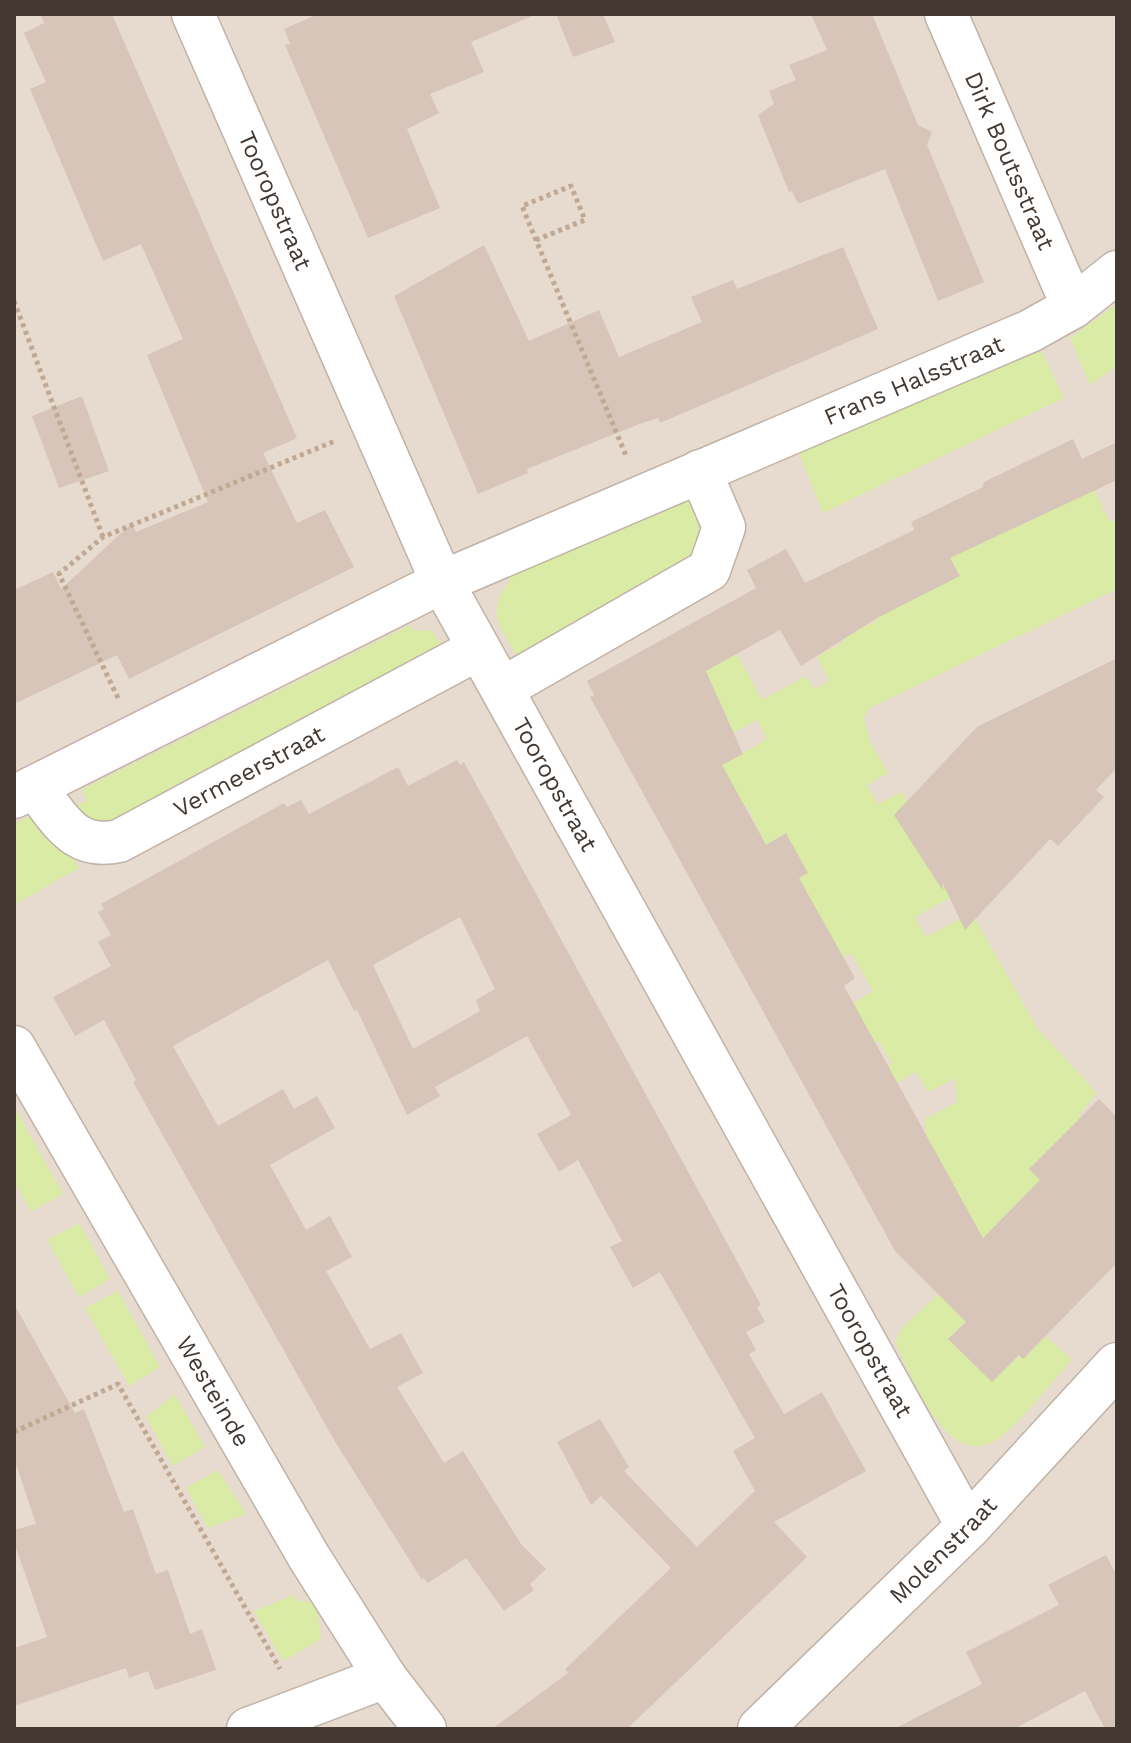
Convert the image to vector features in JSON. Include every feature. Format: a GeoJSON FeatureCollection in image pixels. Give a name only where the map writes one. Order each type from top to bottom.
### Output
{"type":"FeatureCollection","features":[{"type":"Feature","properties":{"kind":"street","name":"Tooropstraat"},"geometry":{"type":"LineString","coordinates":[[193,14],[442,582],[968,1527]]}},
{"type":"Feature","properties":{"kind":"street","name":"Dirk Boutsstraat"},"geometry":{"type":"LineString","coordinates":[[946,14],[1073,307]]}},
{"type":"Feature","properties":{"kind":"street","name":"Frans Halsstraat"},"geometry":{"type":"LineString","coordinates":[[442,582],[1030,331],[1073,307],[1117,272]]}},
{"type":"Feature","properties":{"kind":"street"},"geometry":{"type":"LineString","coordinates":[[503,688],[709,570],[724,527],[700,471]]}},
{"type":"Feature","properties":{"kind":"street","name":"Vermeerstraat"},"geometry":{"type":"LineString","coordinates":[[442,582],[24,792],[76,838],[97,846],[119,841],[478,649]]}},
{"type":"Feature","properties":{"kind":"street","name":"Westeinde"},"geometry":{"type":"LineString","coordinates":[[14,1047],[249,1456],[385,1677],[425,1729]]}},
{"type":"Feature","properties":{"kind":"street","name":"Molenstraat"},"geometry":{"type":"LineString","coordinates":[[760,1729],[968,1527],[1117,1365]]}},
{"type":"Feature","properties":{"kind":"street"},"geometry":{"type":"LineString","coordinates":[[248,1729],[385,1677]]}},
{"type":"Feature","properties":{"kind":"path"},"geometry":{"type":"LineString","coordinates":[[536,240],[585,220],[571,186],[522,206],[536,240],[643,496]]}},
{"type":"Feature","properties":{"kind":"path"},"geometry":{"type":"LineString","coordinates":[[14,301],[103,537]]}},
{"type":"Feature","properties":{"kind":"path"},"geometry":{"type":"LineString","coordinates":[[136,735],[59,574],[103,537],[372,425]]}},
{"type":"Feature","properties":{"kind":"path"},"geometry":{"type":"LineString","coordinates":[[14,1432],[118,1384],[302,1708]]}},
{"type":"Feature","properties":{"kind":"shaded area"},"geometry":{"type":"Polygon","coordinates":[[[14,14],[1117,14],[1117,1729],[14,1729],[14,14]]]}},
{"type":"Feature","properties":{"kind":"green space"},"geometry":{"type":"Polygon","coordinates":[[[1117,304],[1117,366],[1090,385],[1070,338],[1117,304]]]}},
{"type":"Feature","properties":{"kind":"green space"},"geometry":{"type":"Polygon","coordinates":[[[1040,348],[1064,398],[823,513],[798,450],[1040,348]]]}},
{"type":"Feature","properties":{"kind":"green space"},"geometry":{"type":"Polygon","coordinates":[[[1095,490],[1103,508],[1101,513],[1105,512],[1109,521],[1117,521],[1117,589],[868,709],[864,718],[870,741],[888,773],[867,785],[878,804],[902,792],[959,893],[915,917],[925,937],[972,913],[1038,1029],[1097,1093],[1079,1115],[1117,1152],[974,1332],[964,1323],[949,1339],[991,1350],[1008,1366],[1020,1355],[1024,1359],[1041,1340],[1038,1336],[1042,1333],[1072,1360],[1008,1430],[981,1446],[964,1443],[948,1433],[934,1417],[895,1342],[901,1329],[938,1294],[925,1119],[957,1102],[955,1078],[928,1092],[916,1072],[878,1093],[863,1080],[892,1063],[879,1041],[850,1057],[833,1015],[873,991],[851,953],[810,976],[784,886],[807,873],[786,833],[766,845],[747,806],[719,819],[701,777],[767,739],[757,720],[731,734],[652,699],[717,617],[762,700],[806,676],[814,689],[829,681],[817,657],[839,645],[852,632],[877,621],[877,618],[956,569],[943,542],[1095,490]]]}},
{"type":"Feature","properties":{"kind":"green space"},"geometry":{"type":"Polygon","coordinates":[[[691,493],[705,525],[694,560],[519,660],[498,621],[498,603],[509,582],[508,575],[691,493]]]}},
{"type":"Feature","properties":{"kind":"green space"},"geometry":{"type":"Polygon","coordinates":[[[410,625],[413,630],[432,631],[442,646],[111,829],[67,810],[87,800],[82,789],[410,625]]]}},
{"type":"Feature","properties":{"kind":"green space"},"geometry":{"type":"Polygon","coordinates":[[[33,814],[46,837],[79,868],[14,905],[14,824],[33,814]]]}},
{"type":"Feature","properties":{"kind":"green space"},"geometry":{"type":"Polygon","coordinates":[[[14,1106],[63,1194],[31,1212],[14,1181],[14,1106]]]}},
{"type":"Feature","properties":{"kind":"green space"},"geometry":{"type":"Polygon","coordinates":[[[79,1223],[110,1279],[79,1297],[47,1240],[79,1223]]]}},
{"type":"Feature","properties":{"kind":"green space"},"geometry":{"type":"Polygon","coordinates":[[[118,1291],[160,1367],[129,1386],[85,1308],[118,1291]]]}},
{"type":"Feature","properties":{"kind":"green space"},"geometry":{"type":"Polygon","coordinates":[[[175,1394],[205,1447],[173,1466],[146,1417],[175,1394]]]}},
{"type":"Feature","properties":{"kind":"green space"},"geometry":{"type":"Polygon","coordinates":[[[218,1470],[246,1514],[208,1528],[186,1488],[218,1470]]]}},
{"type":"Feature","properties":{"kind":"green space"},"geometry":{"type":"Polygon","coordinates":[[[294,1595],[298,1601],[311,1602],[318,1614],[321,1639],[283,1661],[254,1611],[294,1595]]]}},
{"type":"Feature","properties":{"kind":"building"},"geometry":{"type":"Polygon","coordinates":[[[40,14],[112,14],[297,438],[263,453],[297,523],[325,510],[354,567],[129,679],[117,655],[14,704],[14,590],[53,572],[61,589],[132,523],[136,532],[208,502],[147,355],[183,339],[141,244],[103,261],[30,89],[46,82],[24,33],[44,23],[40,14]]]}},
{"type":"Feature","properties":{"kind":"building"},"geometry":{"type":"Polygon","coordinates":[[[318,14],[537,14],[471,42],[484,72],[430,94],[439,113],[407,129],[440,208],[368,238],[285,45],[290,44],[284,29],[318,14]]]}},
{"type":"Feature","properties":{"kind":"building"},"geometry":{"type":"Polygon","coordinates":[[[556,14],[603,14],[615,42],[573,57],[556,14]]]}},
{"type":"Feature","properties":{"kind":"building"},"geometry":{"type":"Polygon","coordinates":[[[811,14],[872,14],[918,125],[932,132],[927,145],[984,282],[938,301],[885,169],[798,204],[792,191],[789,192],[758,115],[774,104],[769,91],[796,80],[789,65],[827,50],[811,14]]]}},
{"type":"Feature","properties":{"kind":"building"},"geometry":{"type":"Polygon","coordinates":[[[484,245],[529,341],[599,310],[619,357],[702,322],[691,297],[733,280],[737,289],[843,247],[878,329],[660,423],[658,418],[642,423],[527,469],[528,473],[478,494],[394,296],[484,245]]]}},
{"type":"Feature","properties":{"kind":"building"},"geometry":{"type":"Polygon","coordinates":[[[82,396],[109,471],[59,488],[32,416],[82,396]]]}},
{"type":"Feature","properties":{"kind":"building"},"geometry":{"type":"Polygon","coordinates":[[[1073,439],[1082,459],[1117,442],[1117,480],[950,558],[960,576],[877,618],[801,666],[780,630],[706,671],[743,754],[722,765],[766,845],[786,833],[808,873],[799,878],[855,978],[844,986],[983,1238],[1040,1180],[1029,1169],[1099,1099],[1117,1117],[1117,1263],[1023,1359],[1019,1355],[992,1382],[948,1339],[966,1322],[895,1251],[590,697],[594,695],[587,681],[756,588],[747,570],[786,549],[805,583],[914,530],[911,522],[1073,439]]]}},
{"type":"Feature","properties":{"kind":"building"},"geometry":{"type":"Polygon","coordinates":[[[1117,658],[1117,768],[1096,790],[1104,797],[1058,846],[1050,839],[965,930],[942,882],[943,891],[894,815],[977,727],[1117,658]]]}},
{"type":"Feature","properties":{"kind":"building"},"geometry":{"type":"Polygon","coordinates":[[[457,760],[460,765],[464,762],[761,1305],[757,1307],[765,1322],[746,1332],[756,1350],[749,1354],[784,1414],[822,1392],[866,1471],[774,1522],[807,1557],[627,1729],[492,1729],[568,1673],[565,1669],[671,1568],[601,1496],[591,1505],[557,1442],[600,1419],[629,1467],[624,1471],[697,1547],[755,1491],[733,1451],[755,1438],[660,1272],[633,1288],[610,1247],[622,1241],[578,1160],[559,1172],[537,1134],[571,1115],[527,1036],[435,1087],[440,1096],[407,1115],[357,1010],[354,1011],[328,960],[173,1046],[218,1126],[283,1089],[294,1109],[317,1096],[335,1128],[270,1165],[306,1230],[330,1216],[352,1257],[326,1271],[370,1349],[401,1333],[423,1373],[397,1387],[444,1463],[463,1451],[521,1544],[546,1569],[530,1584],[534,1590],[504,1611],[466,1558],[428,1583],[424,1578],[422,1580],[334,1440],[133,1082],[136,1080],[104,1020],[75,1036],[53,997],[111,966],[98,942],[111,935],[98,912],[104,909],[101,904],[284,803],[287,807],[301,800],[309,814],[398,767],[408,786],[457,760]],[[460,917],[373,965],[413,1049],[480,1011],[476,1000],[495,989],[460,917]]]}},
{"type":"Feature","properties":{"kind":"building"},"geometry":{"type":"Polygon","coordinates":[[[14,1304],[75,1413],[84,1409],[124,1512],[133,1509],[156,1574],[168,1570],[190,1634],[202,1629],[216,1670],[155,1690],[148,1671],[129,1678],[126,1668],[14,1706],[14,1648],[47,1637],[14,1542],[14,1530],[36,1524],[14,1458],[14,1304]]]}},
{"type":"Feature","properties":{"kind":"building"},"geometry":{"type":"Polygon","coordinates":[[[1106,1555],[1117,1576],[1117,1729],[1105,1729],[1085,1691],[1014,1729],[894,1729],[982,1684],[966,1652],[1059,1605],[1048,1585],[1106,1555]]]}}]}
